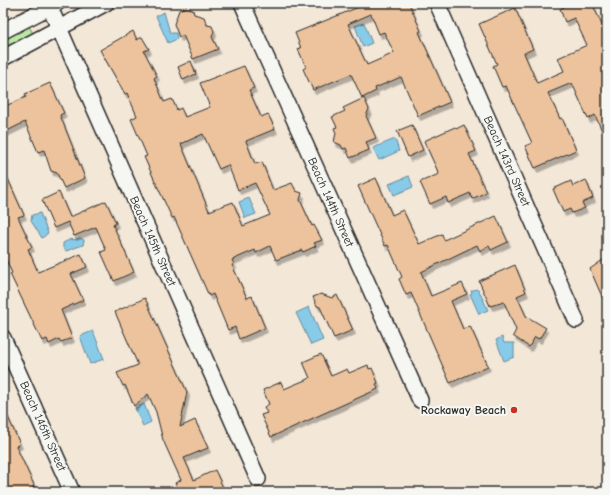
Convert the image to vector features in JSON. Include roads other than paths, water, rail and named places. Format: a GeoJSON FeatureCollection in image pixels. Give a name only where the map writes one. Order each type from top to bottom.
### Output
{"type":"FeatureCollection","features":[{"type":"Feature","properties":{"kind":"street"},"geometry":{"type":"LineString","coordinates":[[3,58],[106,3]]}},
{"type":"Feature","properties":{"kind":"street","name":"Beach 144th Street"},"geometry":{"type":"LineString","coordinates":[[242,3],[420,400]]}},
{"type":"Feature","properties":{"kind":"street","name":"Beach 143rd Street"},"geometry":{"type":"LineString","coordinates":[[437,3],[576,320]]}},
{"type":"Feature","properties":{"kind":"street"},"geometry":{"type":"LineString","coordinates":[[3,31],[51,4]]}},
{"type":"Feature","properties":{"kind":"street","name":"Beach 145th Street"},"geometry":{"type":"LineString","coordinates":[[51,4],[59,28],[258,479]]}},
{"type":"Feature","properties":{"kind":"street","name":"Beach 146th Street"},"geometry":{"type":"LineString","coordinates":[[3,338],[72,492]]}},
{"type":"Feature","properties":{"kind":"water"},"geometry":{"type":"Polygon","coordinates":[[[164,12],[170,33],[176,33],[177,39],[168,43],[156,16],[164,12]]]}},
{"type":"Feature","properties":{"kind":"water"},"geometry":{"type":"Polygon","coordinates":[[[364,23],[372,43],[363,47],[355,26],[364,23]]]}},
{"type":"Feature","properties":{"kind":"water"},"geometry":{"type":"Polygon","coordinates":[[[395,139],[399,151],[379,160],[373,148],[395,139]]]}},
{"type":"Feature","properties":{"kind":"water"},"geometry":{"type":"Polygon","coordinates":[[[409,176],[413,187],[394,195],[389,184],[409,176]]]}},
{"type":"Feature","properties":{"kind":"water"},"geometry":{"type":"Polygon","coordinates":[[[249,198],[256,214],[245,218],[239,202],[249,198]]]}},
{"type":"Feature","properties":{"kind":"water"},"geometry":{"type":"Polygon","coordinates":[[[40,213],[48,233],[42,238],[31,221],[32,215],[40,213]]]}},
{"type":"Feature","properties":{"kind":"water"},"geometry":{"type":"Polygon","coordinates":[[[80,238],[84,240],[83,245],[66,251],[63,248],[63,243],[71,239],[74,240],[80,238]]]}},
{"type":"Feature","properties":{"kind":"water"},"geometry":{"type":"Polygon","coordinates":[[[476,289],[479,291],[488,310],[479,314],[470,294],[472,293],[471,291],[476,289]]]}},
{"type":"Feature","properties":{"kind":"water"},"geometry":{"type":"Polygon","coordinates":[[[309,307],[323,340],[311,345],[296,313],[309,307]]]}},
{"type":"Feature","properties":{"kind":"water"},"geometry":{"type":"Polygon","coordinates":[[[93,331],[104,359],[90,364],[80,336],[93,331]]]}},
{"type":"Feature","properties":{"kind":"water"},"geometry":{"type":"Polygon","coordinates":[[[502,337],[504,343],[514,343],[514,357],[504,361],[496,340],[502,337]]]}},
{"type":"Feature","properties":{"kind":"water"},"geometry":{"type":"Polygon","coordinates":[[[144,404],[151,422],[143,426],[135,408],[144,404]]]}},
{"type":"Feature","properties":{"kind":"place","name":"Rockaway Beach"},"geometry":{"type":"Point","coordinates":[514,410]}}]}
